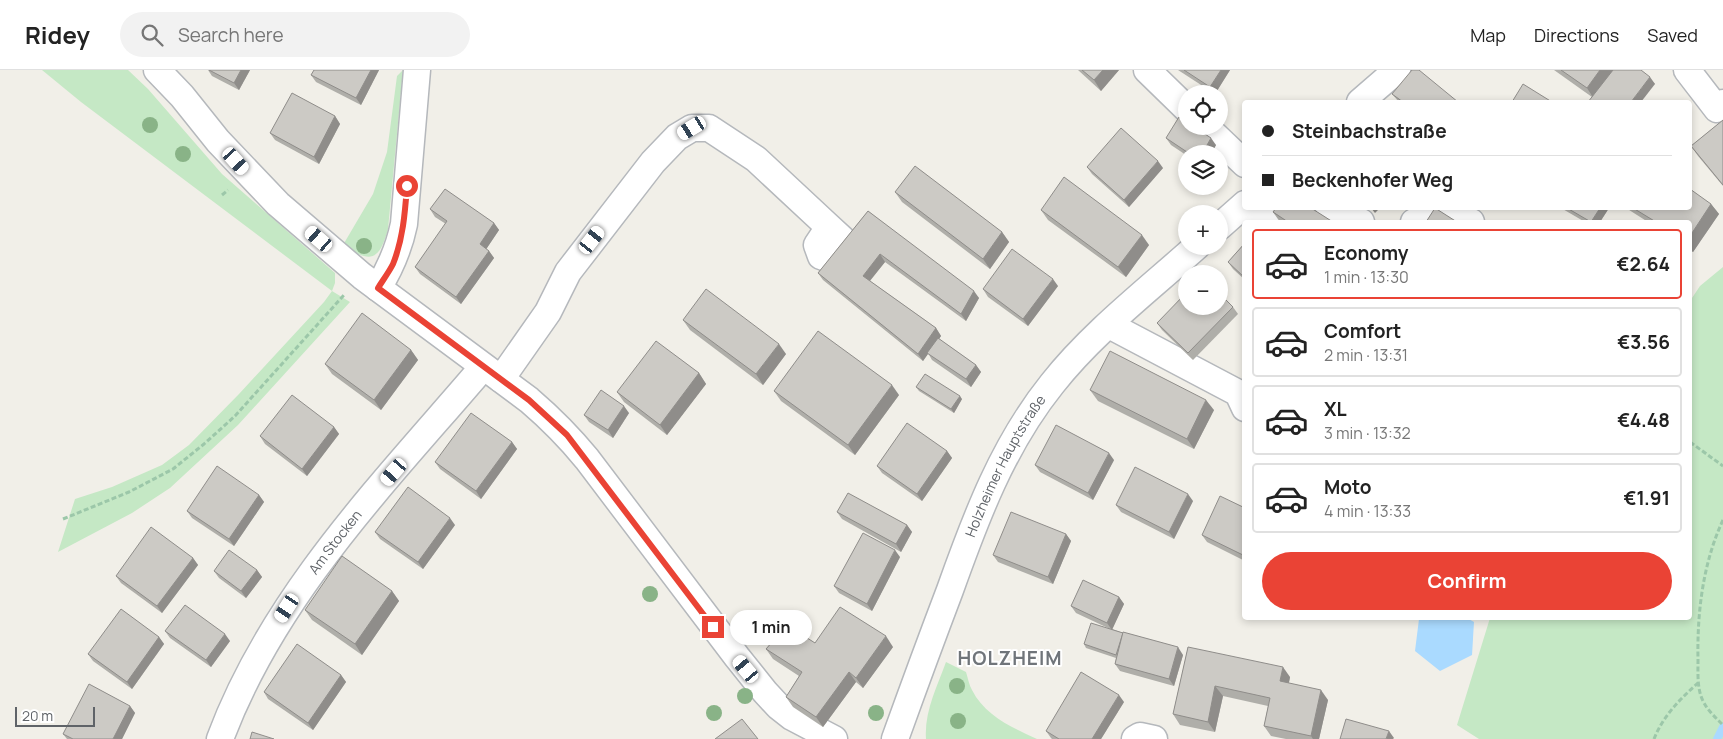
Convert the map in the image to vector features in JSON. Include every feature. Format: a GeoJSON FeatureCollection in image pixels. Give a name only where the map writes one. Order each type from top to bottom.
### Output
{"type":"FeatureCollection","features":[{"type":"Feature","properties":{"kind":"street"},"geometry":{"type":"LineString","coordinates":[[157,70],[246,171],[278,204],[370,282],[535,405],[567,435],[736,658],[765,692],[792,717],[834,739]]}},
{"type":"Feature","properties":{"kind":"street"},"geometry":{"type":"LineString","coordinates":[[370,282],[392,266],[400,246],[404,224],[417,70]]}},
{"type":"Feature","properties":{"kind":"street"},"geometry":{"type":"LineString","coordinates":[[1146,70],[1178,100]]}},
{"type":"Feature","properties":{"kind":"street"},"geometry":{"type":"LineString","coordinates":[[1362,100],[1397,70]]}},
{"type":"Feature","properties":{"kind":"street"},"geometry":{"type":"LineString","coordinates":[[1687,70],[1717,109],[1723,103]]}},
{"type":"Feature","properties":{"kind":"street","name":"Am Stocken"},"geometry":{"type":"LineString","coordinates":[[220,739],[242,687],[262,647],[292,600],[323,558],[368,502],[548,312],[568,272],[653,162],[677,137],[692,128],[709,128],[756,159],[829,227]]}},
{"type":"Feature","properties":{"kind":"street"},"geometry":{"type":"LineString","coordinates":[[1214,135],[1242,161]]}},
{"type":"Feature","properties":{"kind":"street"},"geometry":{"type":"LineString","coordinates":[[1228,219],[1242,207]]}},
{"type":"Feature","properties":{"kind":"street"},"geometry":{"type":"LineString","coordinates":[[1252,210],[1266,220]]}},
{"type":"Feature","properties":{"kind":"street"},"geometry":{"type":"LineString","coordinates":[[1334,210],[1356,220]]}},
{"type":"Feature","properties":{"kind":"street"},"geometry":{"type":"LineString","coordinates":[[1419,220],[1449,211],[1467,220]]}},
{"type":"Feature","properties":{"kind":"street","name":"Holzheimer Hauptstraße"},"geometry":{"type":"LineString","coordinates":[[895,739],[964,550],[996,472],[1027,418],[1052,384],[1109,325],[1187,255]]}},
{"type":"Feature","properties":{"kind":"street"},"geometry":{"type":"LineString","coordinates":[[1109,325],[1238,393],[1242,402]]}},
{"type":"Feature","properties":{"kind":"street"},"geometry":{"type":"LineString","coordinates":[[1135,739],[1140,736],[1154,739]]}},
{"type":"Feature","properties":{"kind":"path"},"geometry":{"type":"LineString","coordinates":[[63,519],[138,488],[173,469],[235,416],[370,282]]}},
{"type":"Feature","properties":{"kind":"path"},"geometry":{"type":"LineString","coordinates":[[1692,443],[1723,466]]}},
{"type":"Feature","properties":{"kind":"path"},"geometry":{"type":"LineString","coordinates":[[1723,520],[1708,561],[1702,592],[1698,638],[1698,683],[1702,700],[1723,725]]}},
{"type":"Feature","properties":{"kind":"path"},"geometry":{"type":"LineString","coordinates":[[1654,739],[1669,713],[1682,697],[1698,683]]}},
{"type":"Feature","properties":{"kind":"green space"},"geometry":{"type":"Polygon","coordinates":[[[42,70],[128,70],[148,89],[222,174],[335,273],[335,283],[332,291],[81,102],[42,70]]]}},
{"type":"Feature","properties":{"kind":"green space"},"geometry":{"type":"Polygon","coordinates":[[[403,70],[388,229],[381,248],[377,253],[367,257],[343,245],[373,194],[387,152],[397,76],[403,70]]]}},
{"type":"Feature","properties":{"kind":"green space"},"geometry":{"type":"Polygon","coordinates":[[[1723,267],[1723,739],[1479,739],[1457,725],[1489,620],[1692,620],[1692,298],[1700,286],[1723,267]]]}},
{"type":"Feature","properties":{"kind":"green space"},"geometry":{"type":"Polygon","coordinates":[[[332,291],[350,302],[238,425],[170,488],[132,513],[58,552],[75,499],[112,487],[162,465],[189,445],[239,394],[332,291]]]}},
{"type":"Feature","properties":{"kind":"green space"},"geometry":{"type":"Polygon","coordinates":[[[946,662],[966,672],[971,688],[984,707],[992,714],[1009,726],[1037,739],[926,739],[929,709],[946,662]]]}},
{"type":"Feature","properties":{"kind":"water"},"geometry":{"type":"Polygon","coordinates":[[[1419,620],[1470,620],[1474,622],[1472,655],[1440,671],[1415,651],[1419,620]]]}},
{"type":"Feature","properties":{"kind":"building"},"geometry":{"type":"Polygon","coordinates":[[[209,70],[241,70],[234,83],[209,70]]]}},
{"type":"Feature","properties":{"kind":"building"},"geometry":{"type":"Polygon","coordinates":[[[314,70],[371,70],[356,98],[311,75],[314,70]]]}},
{"type":"Feature","properties":{"kind":"building"},"geometry":{"type":"Polygon","coordinates":[[[1082,70],[1103,70],[1094,80],[1082,70]]]}},
{"type":"Feature","properties":{"kind":"building"},"geometry":{"type":"Polygon","coordinates":[[[1184,70],[1221,70],[1211,85],[1207,85],[1184,70]]]}},
{"type":"Feature","properties":{"kind":"building"},"geometry":{"type":"Polygon","coordinates":[[[1412,70],[1419,70],[1456,100],[1400,100],[1392,94],[1412,70]]]}},
{"type":"Feature","properties":{"kind":"building"},"geometry":{"type":"Polygon","coordinates":[[[1561,70],[1600,70],[1587,88],[1561,70]]]}},
{"type":"Feature","properties":{"kind":"building"},"geometry":{"type":"Polygon","coordinates":[[[1613,70],[1641,70],[1650,77],[1633,100],[1590,100],[1613,70]]]}},
{"type":"Feature","properties":{"kind":"building"},"geometry":{"type":"Polygon","coordinates":[[[1523,84],[1549,100],[1513,100],[1523,84]]]}},
{"type":"Feature","properties":{"kind":"building"},"geometry":{"type":"Polygon","coordinates":[[[292,93],[335,116],[314,157],[270,133],[292,93]]]}},
{"type":"Feature","properties":{"kind":"building"},"geometry":{"type":"Polygon","coordinates":[[[1178,119],[1178,135],[1206,135],[1211,138],[1207,145],[1178,146],[1166,138],[1178,119]]]}},
{"type":"Feature","properties":{"kind":"building"},"geometry":{"type":"Polygon","coordinates":[[[1723,120],[1723,185],[1692,147],[1692,145],[1723,120]]]}},
{"type":"Feature","properties":{"kind":"building"},"geometry":{"type":"Polygon","coordinates":[[[1121,128],[1158,161],[1124,200],[1087,167],[1121,128]]]}},
{"type":"Feature","properties":{"kind":"building"},"geometry":{"type":"Polygon","coordinates":[[[915,166],[1002,232],[983,259],[895,192],[915,166]]]}},
{"type":"Feature","properties":{"kind":"building"},"geometry":{"type":"Polygon","coordinates":[[[1064,177],[1142,235],[1118,267],[1041,210],[1064,177]]]}},
{"type":"Feature","properties":{"kind":"building"},"geometry":{"type":"Polygon","coordinates":[[[445,189],[494,223],[480,244],[489,251],[456,297],[415,267],[447,221],[430,209],[445,189]]]}},
{"type":"Feature","properties":{"kind":"building"},"geometry":{"type":"Polygon","coordinates":[[[1692,190],[1711,204],[1692,233],[1692,220],[1653,220],[1636,210],[1692,210],[1692,190]]]}},
{"type":"Feature","properties":{"kind":"building"},"geometry":{"type":"Polygon","coordinates":[[[1274,210],[1314,210],[1330,220],[1285,220],[1273,212],[1274,210]]]}},
{"type":"Feature","properties":{"kind":"building"},"geometry":{"type":"Polygon","coordinates":[[[1434,210],[1438,210],[1454,220],[1427,220],[1434,210]]]}},
{"type":"Feature","properties":{"kind":"building"},"geometry":{"type":"Polygon","coordinates":[[[1570,210],[1599,210],[1592,220],[1588,220],[1570,210]]]}},
{"type":"Feature","properties":{"kind":"building"},"geometry":{"type":"Polygon","coordinates":[[[868,211],[974,291],[961,314],[880,254],[863,276],[936,328],[918,354],[818,273],[868,211]]]}},
{"type":"Feature","properties":{"kind":"building"},"geometry":{"type":"Polygon","coordinates":[[[1242,246],[1242,275],[1228,262],[1242,246]]]}},
{"type":"Feature","properties":{"kind":"building"},"geometry":{"type":"Polygon","coordinates":[[[1012,249],[1053,279],[1023,319],[983,289],[1012,249]]]}},
{"type":"Feature","properties":{"kind":"building"},"geometry":{"type":"Polygon","coordinates":[[[706,289],[779,344],[756,374],[683,320],[706,289]]]}},
{"type":"Feature","properties":{"kind":"building"},"geometry":{"type":"Polygon","coordinates":[[[1178,301],[1178,315],[1225,315],[1188,353],[1157,323],[1178,301]]]}},
{"type":"Feature","properties":{"kind":"building"},"geometry":{"type":"Polygon","coordinates":[[[1228,302],[1233,307],[1228,312],[1228,302]]]}},
{"type":"Feature","properties":{"kind":"building"},"geometry":{"type":"Polygon","coordinates":[[[362,313],[411,350],[374,400],[325,364],[362,313]]]}},
{"type":"Feature","properties":{"kind":"building"},"geometry":{"type":"Polygon","coordinates":[[[818,331],[892,385],[848,445],[774,391],[818,331]]]}},
{"type":"Feature","properties":{"kind":"building"},"geometry":{"type":"Polygon","coordinates":[[[938,338],[976,365],[966,379],[927,353],[938,338]]]}},
{"type":"Feature","properties":{"kind":"building"},"geometry":{"type":"Polygon","coordinates":[[[656,341],[699,373],[660,425],[617,392],[656,341]]]}},
{"type":"Feature","properties":{"kind":"building"},"geometry":{"type":"Polygon","coordinates":[[[1110,351],[1206,400],[1187,439],[1090,390],[1110,351]]]}},
{"type":"Feature","properties":{"kind":"building"},"geometry":{"type":"Polygon","coordinates":[[[925,374],[960,396],[951,409],[916,387],[925,374]]]}},
{"type":"Feature","properties":{"kind":"building"},"geometry":{"type":"Polygon","coordinates":[[[601,390],[624,406],[608,430],[584,415],[601,390]]]}},
{"type":"Feature","properties":{"kind":"building"},"geometry":{"type":"Polygon","coordinates":[[[292,395],[334,427],[302,469],[260,436],[292,395]]]}},
{"type":"Feature","properties":{"kind":"building"},"geometry":{"type":"Polygon","coordinates":[[[471,413],[512,442],[476,491],[435,462],[471,413]]]}},
{"type":"Feature","properties":{"kind":"building"},"geometry":{"type":"Polygon","coordinates":[[[907,423],[947,451],[917,494],[877,466],[907,423]]]}},
{"type":"Feature","properties":{"kind":"building"},"geometry":{"type":"Polygon","coordinates":[[[1056,425],[1109,453],[1088,493],[1035,465],[1056,425]]]}},
{"type":"Feature","properties":{"kind":"building"},"geometry":{"type":"Polygon","coordinates":[[[217,466],[259,495],[229,539],[187,511],[217,466]]]}},
{"type":"Feature","properties":{"kind":"building"},"geometry":{"type":"Polygon","coordinates":[[[1135,467],[1188,494],[1169,532],[1116,505],[1135,467]]]}},
{"type":"Feature","properties":{"kind":"building"},"geometry":{"type":"Polygon","coordinates":[[[408,487],[450,518],[418,562],[375,532],[408,487]]]}},
{"type":"Feature","properties":{"kind":"building"},"geometry":{"type":"Polygon","coordinates":[[[848,493],[907,525],[896,544],[837,512],[848,493]]]}},
{"type":"Feature","properties":{"kind":"building"},"geometry":{"type":"Polygon","coordinates":[[[1220,496],[1242,507],[1242,555],[1202,535],[1220,496]]]}},
{"type":"Feature","properties":{"kind":"building"},"geometry":{"type":"Polygon","coordinates":[[[1011,512],[1066,534],[1048,577],[993,555],[1011,512]]]}},
{"type":"Feature","properties":{"kind":"building"},"geometry":{"type":"Polygon","coordinates":[[[151,527],[193,558],[157,606],[116,576],[151,527]]]}},
{"type":"Feature","properties":{"kind":"building"},"geometry":{"type":"Polygon","coordinates":[[[863,533],[895,550],[867,604],[834,586],[863,533]]]}},
{"type":"Feature","properties":{"kind":"building"},"geometry":{"type":"Polygon","coordinates":[[[229,550],[257,570],[241,591],[214,571],[229,550]]]}},
{"type":"Feature","properties":{"kind":"building"},"geometry":{"type":"Polygon","coordinates":[[[342,556],[392,591],[355,644],[305,610],[342,556]]]}},
{"type":"Feature","properties":{"kind":"building"},"geometry":{"type":"Polygon","coordinates":[[[1083,580],[1119,597],[1107,623],[1071,606],[1083,580]]]}},
{"type":"Feature","properties":{"kind":"building"},"geometry":{"type":"Polygon","coordinates":[[[185,605],[225,634],[206,660],[165,631],[185,605]]]}},
{"type":"Feature","properties":{"kind":"building"},"geometry":{"type":"Polygon","coordinates":[[[840,607],[886,636],[856,678],[849,672],[816,717],[786,697],[802,672],[766,649],[787,625],[815,643],[840,607]]]}},
{"type":"Feature","properties":{"kind":"building"},"geometry":{"type":"Polygon","coordinates":[[[121,609],[159,637],[127,682],[88,654],[121,609]]]}},
{"type":"Feature","properties":{"kind":"building"},"geometry":{"type":"Polygon","coordinates":[[[1091,623],[1123,633],[1116,655],[1084,644],[1091,623]]]}},
{"type":"Feature","properties":{"kind":"building"},"geometry":{"type":"Polygon","coordinates":[[[1123,632],[1178,647],[1169,679],[1115,664],[1123,632]]]}},
{"type":"Feature","properties":{"kind":"building"},"geometry":{"type":"Polygon","coordinates":[[[297,644],[341,675],[308,723],[264,692],[297,644]]]}},
{"type":"Feature","properties":{"kind":"building"},"geometry":{"type":"Polygon","coordinates":[[[1188,647],[1283,667],[1280,681],[1321,690],[1311,736],[1264,726],[1270,698],[1215,686],[1208,722],[1173,714],[1188,647]]]}},
{"type":"Feature","properties":{"kind":"building"},"geometry":{"type":"Polygon","coordinates":[[[1081,672],[1119,695],[1092,739],[1059,739],[1046,731],[1081,672]]]}},
{"type":"Feature","properties":{"kind":"building"},"geometry":{"type":"Polygon","coordinates":[[[89,684],[130,706],[113,739],[73,739],[63,734],[89,684]]]}},
{"type":"Feature","properties":{"kind":"building"},"geometry":{"type":"Polygon","coordinates":[[[742,719],[758,739],[715,739],[742,719]]]}},
{"type":"Feature","properties":{"kind":"building"},"geometry":{"type":"Polygon","coordinates":[[[1346,719],[1389,731],[1386,739],[1340,739],[1346,719]]]}},
{"type":"Feature","properties":{"kind":"building"},"geometry":{"type":"Polygon","coordinates":[[[252,732],[274,739],[250,739],[252,732]]]}},
{"type":"Feature","properties":{"kind":"waterway"},"geometry":{"type":"LineString","coordinates":[[1717,739],[1723,727]]}},
{"type":"Feature","properties":{"kind":"district","name":"HOLZHEIM"},"geometry":{"type":"Point","coordinates":[1010,658]}},
{"type":"Feature","properties":{"kind":"route"},"geometry":{"type":"LineString","coordinates":[[407,186],[400,246],[392,266],[378,288],[529,400],[567,435],[713,627]]}}]}
